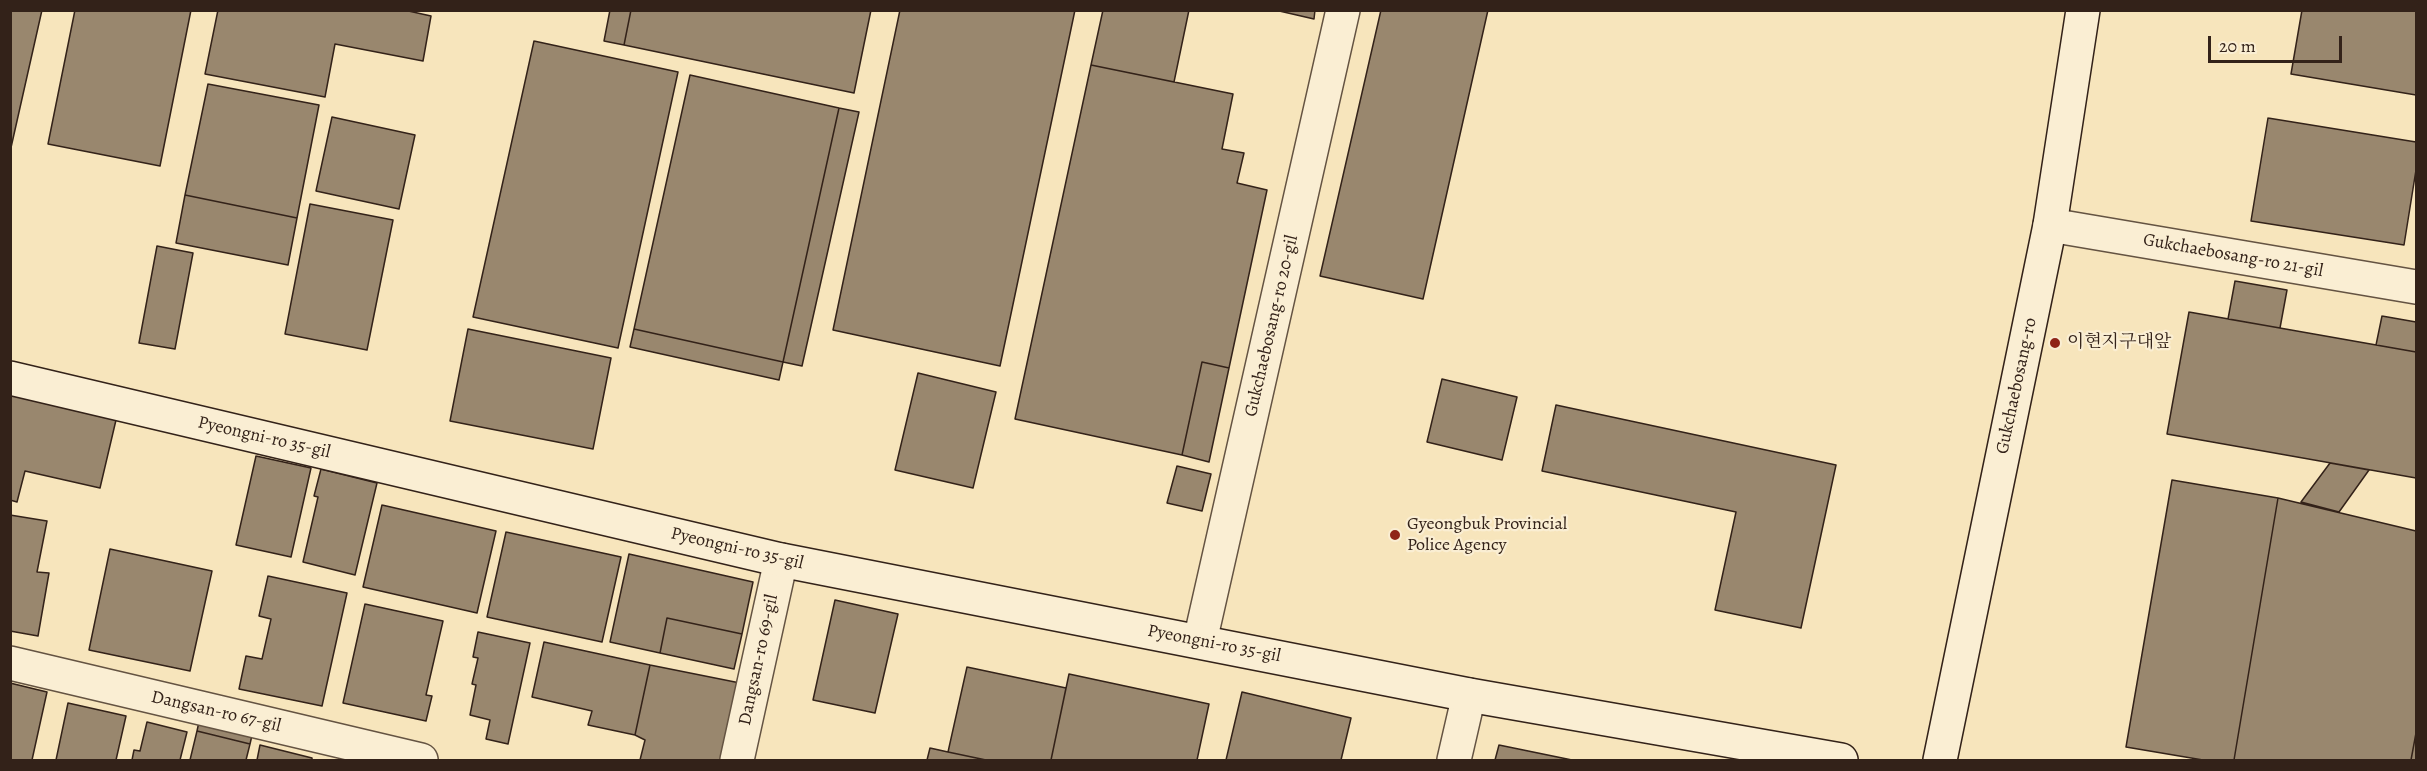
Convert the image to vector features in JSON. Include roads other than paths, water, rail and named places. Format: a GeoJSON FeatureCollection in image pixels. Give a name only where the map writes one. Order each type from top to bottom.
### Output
{"type":"FeatureCollection","features":[{"type":"Feature","properties":{"kind":"street","name":"Gukchaebosang-ro 20-gil"},"geometry":{"type":"LineString","coordinates":[[1200,640],[1343,10]]}},
{"type":"Feature","properties":{"kind":"street","name":"Gukchaebosang-ro"},"geometry":{"type":"LineString","coordinates":[[1940,760],[2050,225],[2083,10]]}},
{"type":"Feature","properties":{"kind":"street","name":"Gukchaebosang-ro 21-gil"},"geometry":{"type":"LineString","coordinates":[[2050,225],[2416,287]]}},
{"type":"Feature","properties":{"kind":"street","name":"Pyeongni-ro 35-gil"},"geometry":{"type":"LineString","coordinates":[[10,378],[781,560],[1200,640],[1469,695],[1841,760]]}},
{"type":"Feature","properties":{"kind":"street","name":"Dangsan-ro 69-gil"},"geometry":{"type":"LineString","coordinates":[[737,760],[781,560]]}},
{"type":"Feature","properties":{"kind":"street","name":"Dangsan-ro 67-gil"},"geometry":{"type":"LineString","coordinates":[[10,663],[421,760]]}},
{"type":"Feature","properties":{"kind":"street"},"geometry":{"type":"LineString","coordinates":[[1454,760],[1469,695]]}},
{"type":"Feature","properties":{"kind":"place","name":"이현지구대앞"},"geometry":{"type":"Point","coordinates":[2055,343]}},
{"type":"Feature","properties":{"kind":"place","name":"Gyeongbuk Provincial Police Agency"},"geometry":{"type":"Point","coordinates":[1395,535]}}]}
